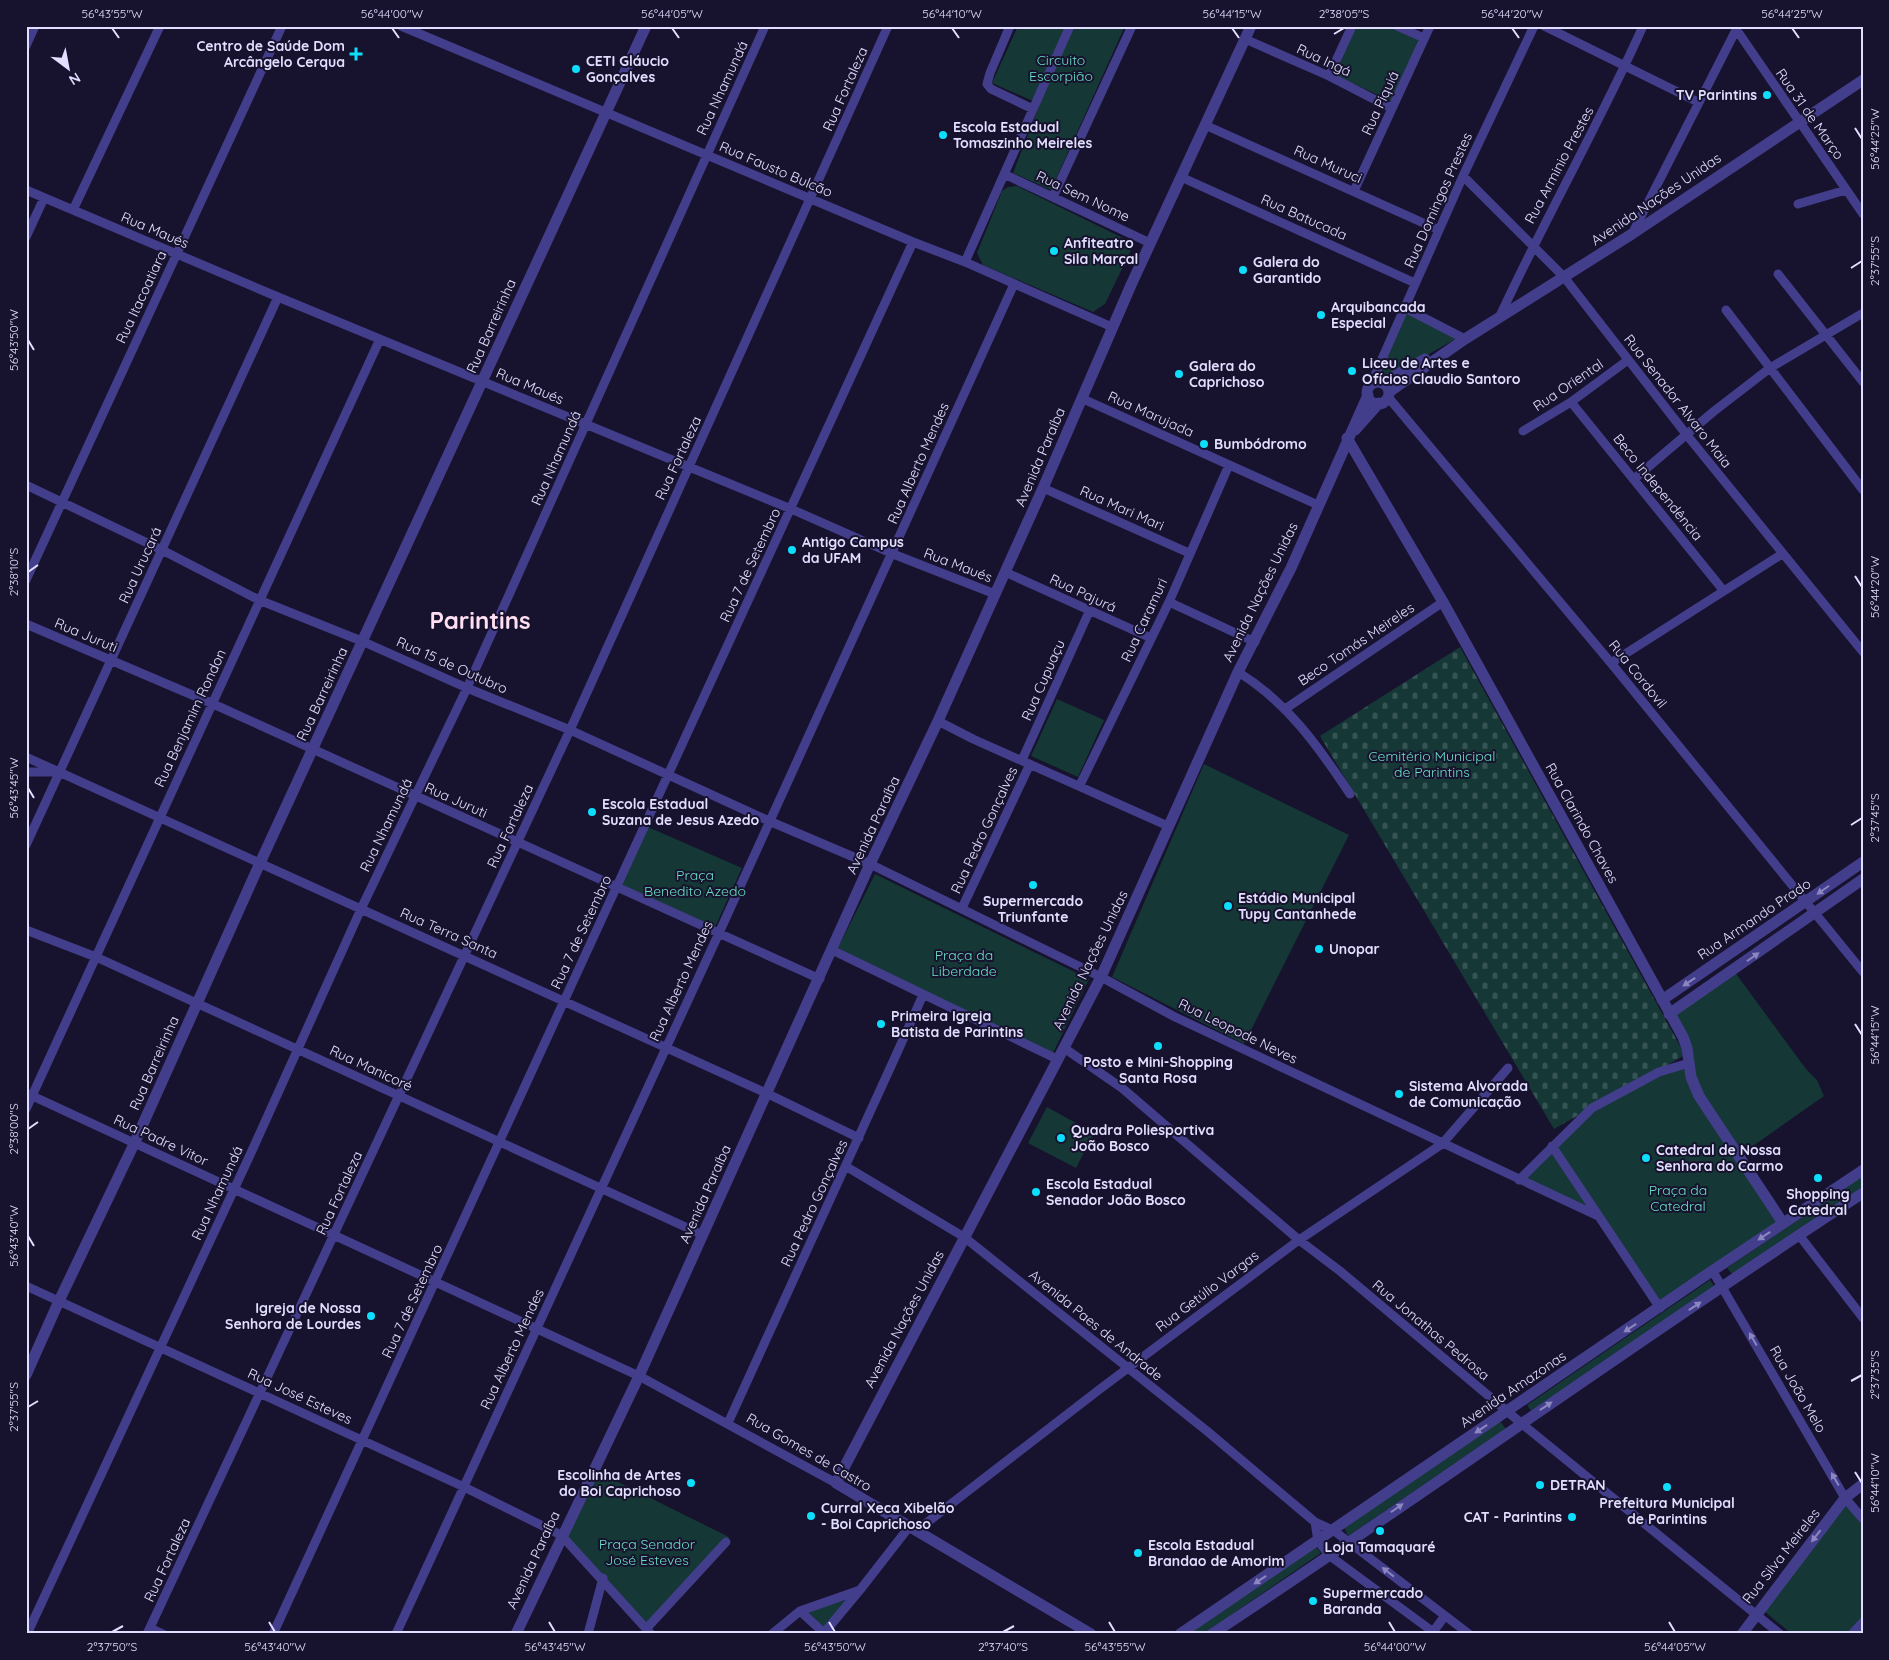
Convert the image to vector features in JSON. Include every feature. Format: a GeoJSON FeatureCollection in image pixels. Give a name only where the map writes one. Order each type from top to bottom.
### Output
{"type":"FeatureCollection","features":[{"type":"Feature","properties":{"kind":"street"},"geometry":{"type":"LineString","coordinates":[[26,46],[35,26]]}},
{"type":"Feature","properties":{"kind":"street"},"geometry":{"type":"LineString","coordinates":[[73,210],[160,26]]}},
{"type":"Feature","properties":{"kind":"street","name":"Rua Itacoatiara"},"geometry":{"type":"LineString","coordinates":[[26,580],[282,26]]}},
{"type":"Feature","properties":{"kind":"street","name":"Rua Fausto Bulcão"},"geometry":{"type":"LineString","coordinates":[[401,26],[964,262],[1112,327]]}},
{"type":"Feature","properties":{"kind":"street","name":"Rua Barreirinha"},"geometry":{"type":"LineString","coordinates":[[26,1375],[58,1301],[134,1144],[260,863],[364,642],[482,380],[646,26]]}},
{"type":"Feature","properties":{"kind":"street","name":"Rua Nhamundá"},"geometry":{"type":"LineString","coordinates":[[28,1634],[361,909],[467,688],[766,26]]}},
{"type":"Feature","properties":{"kind":"street","name":"Rua Fortaleza"},"geometry":{"type":"LineString","coordinates":[[149,1631],[570,730],[812,199],[888,26]]}},
{"type":"Feature","properties":{"kind":"street"},"geometry":{"type":"LineString","coordinates":[[1010,26],[987,84],[991,89],[1033,109]]}},
{"type":"Feature","properties":{"kind":"street"},"geometry":{"type":"LineString","coordinates":[[964,262],[1070,26]]}},
{"type":"Feature","properties":{"kind":"street"},"geometry":{"type":"LineString","coordinates":[[1053,197],[1132,26]]}},
{"type":"Feature","properties":{"kind":"street","name":"Avenida Paraíba"},"geometry":{"type":"LineString","coordinates":[[516,1634],[561,1535],[638,1376],[766,1093],[820,979],[870,864],[938,721],[1043,488],[1112,327],[1251,26]]}},
{"type":"Feature","properties":{"kind":"street"},"geometry":{"type":"LineString","coordinates":[[1330,76],[1352,26]]}},
{"type":"Feature","properties":{"kind":"street"},"geometry":{"type":"LineString","coordinates":[[1398,26],[1424,38]]}},
{"type":"Feature","properties":{"kind":"street","name":"Rua Piquiá"},"geometry":{"type":"LineString","coordinates":[[1354,191],[1430,26]]}},
{"type":"Feature","properties":{"kind":"street","name":"Rua Domingos Prestes"},"geometry":{"type":"LineString","coordinates":[[1369,391],[1415,283],[1534,26]]}},
{"type":"Feature","properties":{"kind":"street"},"geometry":{"type":"LineString","coordinates":[[1544,26],[1698,102]]}},
{"type":"Feature","properties":{"kind":"street","name":"Rua Arminio Prestes"},"geometry":{"type":"LineString","coordinates":[[1500,316],[1533,245],[1626,65],[1643,26]]}},
{"type":"Feature","properties":{"kind":"street"},"geometry":{"type":"LineString","coordinates":[[1632,234],[1737,28]]}},
{"type":"Feature","properties":{"kind":"street","name":"Rua 31 de Março"},"geometry":{"type":"LineString","coordinates":[[1737,28],[1863,214]]}},
{"type":"Feature","properties":{"kind":"street","name":"Rua Ingá"},"geometry":{"type":"LineString","coordinates":[[1245,39],[1330,76],[1391,108]]}},
{"type":"Feature","properties":{"kind":"street","name":"Avenida Nações Unidas"},"geometry":{"type":"LineString","coordinates":[[1347,438],[1385,398],[1465,339],[1632,234],[1863,80]]}},
{"type":"Feature","properties":{"kind":"street","name":"Rua Muruci"},"geometry":{"type":"LineString","coordinates":[[1205,125],[1439,230]]}},
{"type":"Feature","properties":{"kind":"street","name":"Rua Sem Nome"},"geometry":{"type":"LineString","coordinates":[[1004,174],[1150,243]]}},
{"type":"Feature","properties":{"kind":"street","name":"Rua Senador Alvaro Maia"},"geometry":{"type":"LineString","coordinates":[[1464,176],[1564,277],[1686,434],[1863,652]]}},
{"type":"Feature","properties":{"kind":"street","name":"Rua Batucada"},"geometry":{"type":"LineString","coordinates":[[1181,177],[1415,283]]}},
{"type":"Feature","properties":{"kind":"street","name":"Rua Maués"},"geometry":{"type":"LineString","coordinates":[[26,190],[278,297],[791,509],[892,554],[995,594]]}},
{"type":"Feature","properties":{"kind":"street"},"geometry":{"type":"LineString","coordinates":[[1798,204],[1846,190]]}},
{"type":"Feature","properties":{"kind":"street"},"geometry":{"type":"LineString","coordinates":[[26,237],[44,198]]}},
{"type":"Feature","properties":{"kind":"street","name":"Rua 7 de Setembro"},"geometry":{"type":"LineString","coordinates":[[273,1634],[913,242]]}},
{"type":"Feature","properties":{"kind":"street"},"geometry":{"type":"LineString","coordinates":[[1778,274],[1863,382]]}},
{"type":"Feature","properties":{"kind":"street","name":"Rua Alberto Mendes"},"geometry":{"type":"LineString","coordinates":[[396,1634],[719,933],[1014,284]]}},
{"type":"Feature","properties":{"kind":"street","name":"Rua Urucará"},"geometry":{"type":"LineString","coordinates":[[26,844],[278,297]]}},
{"type":"Feature","properties":{"kind":"street"},"geometry":{"type":"LineString","coordinates":[[1405,308],[1465,339]]}},
{"type":"Feature","properties":{"kind":"street"},"geometry":{"type":"LineString","coordinates":[[1726,310],[1863,490]]}},
{"type":"Feature","properties":{"kind":"street"},"geometry":{"type":"LineString","coordinates":[[1634,479],[1686,434],[1770,368],[1863,313]]}},
{"type":"Feature","properties":{"kind":"street","name":"Rua Benjamim Rondon"},"geometry":{"type":"LineString","coordinates":[[26,1109],[29,1094],[96,957],[380,339]]}},
{"type":"Feature","properties":{"kind":"street","name":"Avenida Nações Unidas"},"geometry":{"type":"LineString","coordinates":[[836,1483],[1101,977],[1238,672],[1255,642],[1369,391],[1375,382],[1382,383],[1465,339]]}},
{"type":"Feature","properties":{"kind":"street","name":"Rua Oriental"},"geometry":{"type":"LineString","coordinates":[[1523,431],[1571,402],[1628,360]]}},
{"type":"Feature","properties":{"kind":"street"},"geometry":{"type":"LineString","coordinates":[[1369,391],[1371,401],[1385,398],[1387,386],[1382,383]]}},
{"type":"Feature","properties":{"kind":"street","name":"Rua Marujada"},"geometry":{"type":"LineString","coordinates":[[1081,398],[1318,505]]}},
{"type":"Feature","properties":{"kind":"street","name":"Rua Cordovil"},"geometry":{"type":"LineString","coordinates":[[1385,398],[1611,663],[1863,972]]}},
{"type":"Feature","properties":{"kind":"street","name":"Beco Independência"},"geometry":{"type":"LineString","coordinates":[[1571,402],[1723,590]]}},
{"type":"Feature","properties":{"kind":"street","name":"Rua Clarindo Chaves"},"geometry":{"type":"LineString","coordinates":[[1347,438],[1443,602],[1685,1042],[1691,1077],[1700,1098],[1783,1223]]}},
{"type":"Feature","properties":{"kind":"street","name":"Rua Caramuri"},"geometry":{"type":"LineString","coordinates":[[1080,785],[1169,602],[1229,465]]}},
{"type":"Feature","properties":{"kind":"street","name":"Rua 15 de Outubro"},"geometry":{"type":"LineString","coordinates":[[26,485],[63,501],[259,600],[364,642],[467,688],[570,730],[668,773],[769,821],[870,864]]}},
{"type":"Feature","properties":{"kind":"street","name":"Rua Mari Mari"},"geometry":{"type":"LineString","coordinates":[[1043,488],[1189,553]]}},
{"type":"Feature","properties":{"kind":"street"},"geometry":{"type":"LineString","coordinates":[[1611,663],[1782,554]]}},
{"type":"Feature","properties":{"kind":"street","name":"Rua Pajurá"},"geometry":{"type":"LineString","coordinates":[[1005,572],[1089,612],[1151,638]]}},
{"type":"Feature","properties":{"kind":"street"},"geometry":{"type":"LineString","coordinates":[[1169,602],[1255,642]]}},
{"type":"Feature","properties":{"kind":"street","name":"Beco Tomás Meireles"},"geometry":{"type":"LineString","coordinates":[[1285,708],[1443,602]]}},
{"type":"Feature","properties":{"kind":"street","name":"Rua Cupuaçu"},"geometry":{"type":"LineString","coordinates":[[1026,762],[1089,612]]}},
{"type":"Feature","properties":{"kind":"street","name":"Rua Juruti"},"geometry":{"type":"LineString","coordinates":[[26,624],[212,703],[415,797],[820,979]]}},
{"type":"Feature","properties":{"kind":"street"},"geometry":{"type":"LineString","coordinates":[[1238,672],[1264,689],[1285,708],[1317,744],[1350,794]]}},
{"type":"Feature","properties":{"kind":"street"},"geometry":{"type":"LineString","coordinates":[[938,721],[973,739],[1080,785],[1168,826]]}},
{"type":"Feature","properties":{"kind":"street","name":"Rua Terra Santa"},"geometry":{"type":"LineString","coordinates":[[26,757],[134,808],[161,817],[766,1093],[859,1138]]}},
{"type":"Feature","properties":{"kind":"street","name":"Rua Pedro Gonçalves"},"geometry":{"type":"LineString","coordinates":[[962,908],[1026,762]]}},
{"type":"Feature","properties":{"kind":"street"},"geometry":{"type":"LineString","coordinates":[[26,772],[58,773]]}},
{"type":"Feature","properties":{"kind":"street","name":"Rua Armando Prado"},"geometry":{"type":"LineString","coordinates":[[1662,1000],[1863,862]]}},
{"type":"Feature","properties":{"kind":"street","name":"Rua Leopode Neves"},"geometry":{"type":"LineString","coordinates":[[870,864],[1101,977],[1175,1017],[1598,1216]]}},
{"type":"Feature","properties":{"kind":"street"},"geometry":{"type":"LineString","coordinates":[[1669,1014],[1863,880]]}},
{"type":"Feature","properties":{"kind":"street","name":"Rua Manicoré"},"geometry":{"type":"LineString","coordinates":[[26,930],[96,957],[703,1235]]}},
{"type":"Feature","properties":{"kind":"street"},"geometry":{"type":"LineString","coordinates":[[832,950],[1057,1060]]}},
{"type":"Feature","properties":{"kind":"street","name":"Rua Pedro Gonçalves"},"geometry":{"type":"LineString","coordinates":[[728,1423],[847,1167],[923,995]]}},
{"type":"Feature","properties":{"kind":"street","name":"Rua Jonathas Pedrosa"},"geometry":{"type":"LineString","coordinates":[[1064,1048],[1122,1088],[1299,1240],[1340,1270],[1521,1423],[1780,1634]]}},
{"type":"Feature","properties":{"kind":"street"},"geometry":{"type":"LineString","coordinates":[[1519,1180],[1580,1118],[1604,1100],[1659,1072],[1689,1063]]}},
{"type":"Feature","properties":{"kind":"street","name":"Rua Getúlio Vargas"},"geometry":{"type":"LineString","coordinates":[[800,1611],[824,1633],[912,1529],[1299,1240],[1442,1144],[1508,1068]]}},
{"type":"Feature","properties":{"kind":"street","name":"Rua Padre Vitor"},"geometry":{"type":"LineString","coordinates":[[29,1094],[134,1144],[538,1328],[638,1376]]}},
{"type":"Feature","properties":{"kind":"street"},"geometry":{"type":"LineString","coordinates":[[1552,1146],[1660,1308]]}},
{"type":"Feature","properties":{"kind":"street","name":"Avenida Paes de Andrade"},"geometry":{"type":"LineString","coordinates":[[847,1167],[964,1237],[1128,1368],[1315,1522],[1333,1530],[1444,1617],[1469,1634]]}},
{"type":"Feature","properties":{"kind":"street","name":"Avenida Amazonas"},"geometry":{"type":"LineString","coordinates":[[1180,1634],[1660,1308],[1712,1270],[1863,1170]]}},
{"type":"Feature","properties":{"kind":"street"},"geometry":{"type":"LineString","coordinates":[[1212,1634],[1330,1556],[1521,1423],[1863,1193]]}},
{"type":"Feature","properties":{"kind":"street"},"geometry":{"type":"LineString","coordinates":[[1799,1235],[1863,1318]]}},
{"type":"Feature","properties":{"kind":"street","name":"Rua João Melo"},"geometry":{"type":"LineString","coordinates":[[1712,1270],[1846,1498],[1863,1519]]}},
{"type":"Feature","properties":{"kind":"street","name":"Rua José Esteves"},"geometry":{"type":"LineString","coordinates":[[26,1286],[464,1487],[561,1535]]}},
{"type":"Feature","properties":{"kind":"street","name":"Rua Gomes de Castro"},"geometry":{"type":"LineString","coordinates":[[638,1376],[836,1483],[1091,1634]]}},
{"type":"Feature","properties":{"kind":"street","name":"Rua Silva Meireles"},"geometry":{"type":"LineString","coordinates":[[1742,1634],[1846,1498],[1863,1484]]}},
{"type":"Feature","properties":{"kind":"street"},"geometry":{"type":"LineString","coordinates":[[1315,1522],[1318,1541],[1330,1556],[1435,1633],[1444,1617]]}},
{"type":"Feature","properties":{"kind":"street"},"geometry":{"type":"LineString","coordinates":[[561,1535],[602,1578],[648,1631],[726,1542]]}},
{"type":"Feature","properties":{"kind":"street"},"geometry":{"type":"LineString","coordinates":[[588,1634],[602,1578]]}},
{"type":"Feature","properties":{"kind":"street"},"geometry":{"type":"LineString","coordinates":[[772,1634],[800,1611],[860,1590]]}},
{"type":"Feature","properties":{"kind":"street"},"geometry":{"type":"LineString","coordinates":[[1852,1634],[1863,1622]]}},
{"type":"Feature","properties":{"kind":"street"},"geometry":{"type":"LineString","coordinates":[[149,1631],[163,1634]]}},
{"type":"Feature","properties":{"kind":"green space","name":"Circuito Escorpião"},"geometry":{"type":"Polygon","coordinates":[[[1018,26],[1125,26],[1051,190],[1013,173],[1040,104],[992,83],[1018,26]]]}},
{"type":"Feature","properties":{"kind":"green space"},"geometry":{"type":"Polygon","coordinates":[[[1355,26],[1391,26],[1420,40],[1391,101],[1335,75],[1355,26]]]}},
{"type":"Feature","properties":{"kind":"green space","name":"Anfiteatro Sila Marçal"},"geometry":{"type":"Polygon","coordinates":[[[1017,186],[1131,242],[1132,248],[1105,304],[1093,312],[983,265],[977,253],[1002,191],[1008,187],[1017,186]]]}},
{"type":"Feature","properties":{"kind":"green space"},"geometry":{"type":"Polygon","coordinates":[[[1405,312],[1457,338],[1389,377],[1383,377],[1378,373],[1405,312]]]}},
{"type":"Feature","properties":{"kind":"green space","name":"Cemitério Municipal de Parintins"},"geometry":{"type":"Polygon","coordinates":[[[1460,647],[1685,1055],[1554,1129],[1320,736],[1460,647]]]}},
{"type":"Feature","properties":{"kind":"green space"},"geometry":{"type":"Polygon","coordinates":[[[1057,699],[1104,720],[1078,777],[1031,756],[1057,699]]]}},
{"type":"Feature","properties":{"kind":"green space","name":"Estádio Municipal Tupy Cantanhede"},"geometry":{"type":"Polygon","coordinates":[[[1204,764],[1349,835],[1244,1044],[1112,977],[1204,764]]]}},
{"type":"Feature","properties":{"kind":"green space","name":"Praça Benedito Azedo"},"geometry":{"type":"Polygon","coordinates":[[[648,827],[742,868],[715,927],[621,885],[648,827]]]}},
{"type":"Feature","properties":{"kind":"green space","name":"Praça da Liberdade"},"geometry":{"type":"Polygon","coordinates":[[[875,874],[1089,979],[1053,1053],[838,948],[875,874]]]}},
{"type":"Feature","properties":{"kind":"green space","name":"Praça da Catedral"},"geometry":{"type":"Polygon","coordinates":[[[1734,971],[1806,1069],[1817,1080],[1824,1096],[1740,1155],[1785,1222],[1660,1307],[1599,1214],[1521,1180],[1605,1101],[1689,1063],[1671,1015],[1734,971]]]}},
{"type":"Feature","properties":{"kind":"green space","name":"Quadra Poliesportiva João Bosco"},"geometry":{"type":"Polygon","coordinates":[[[1047,1107],[1094,1133],[1076,1168],[1028,1143],[1047,1107]]]}},
{"type":"Feature","properties":{"kind":"green space"},"geometry":{"type":"Polygon","coordinates":[[[1863,1176],[1863,1187],[1733,1275],[1727,1268],[1863,1176]]]}},
{"type":"Feature","properties":{"kind":"green space"},"geometry":{"type":"Polygon","coordinates":[[[1710,1280],[1715,1287],[1531,1411],[1527,1405],[1710,1280]]]}},
{"type":"Feature","properties":{"kind":"green space"},"geometry":{"type":"Polygon","coordinates":[[[1500,1421],[1506,1429],[1348,1536],[1344,1527],[1500,1421]]]}},
{"type":"Feature","properties":{"kind":"green space","name":"Praça Senador José Esteves"},"geometry":{"type":"Polygon","coordinates":[[[594,1470],[729,1537],[649,1626],[563,1535],[594,1470]]]}},
{"type":"Feature","properties":{"kind":"green space"},"geometry":{"type":"Polygon","coordinates":[[[1846,1505],[1863,1526],[1863,1616],[1847,1634],[1792,1634],[1764,1611],[1846,1505]]]}},
{"type":"Feature","properties":{"kind":"green space"},"geometry":{"type":"Polygon","coordinates":[[[1316,1547],[1321,1553],[1203,1634],[1188,1634],[1316,1547]]]}},
{"type":"Feature","properties":{"kind":"green space"},"geometry":{"type":"Polygon","coordinates":[[[855,1596],[826,1633],[803,1612],[843,1601],[855,1596]]]}},
{"type":"Feature","properties":{"kind":"place","name":"Centro de Saúde Dom Arcângelo Cerqua"},"geometry":{"type":"Point","coordinates":[356,54]}},
{"type":"Feature","properties":{"kind":"place","name":"CETI Gláucio Gonçalves"},"geometry":{"type":"Point","coordinates":[576,69]}},
{"type":"Feature","properties":{"kind":"place","name":"TV Parintins"},"geometry":{"type":"Point","coordinates":[1767,95]}},
{"type":"Feature","properties":{"kind":"place","name":"Escola Estadual Tomaszinho Meireles"},"geometry":{"type":"Point","coordinates":[943,135]}},
{"type":"Feature","properties":{"kind":"place","name":"Anfiteatro Sila Marçal"},"geometry":{"type":"Point","coordinates":[1054,251]}},
{"type":"Feature","properties":{"kind":"place","name":"Galera do Garantido"},"geometry":{"type":"Point","coordinates":[1243,270]}},
{"type":"Feature","properties":{"kind":"place","name":"Arquibancada Especial"},"geometry":{"type":"Point","coordinates":[1321,315]}},
{"type":"Feature","properties":{"kind":"place","name":"Liceu de Artes e Ofícios Claudio Santoro"},"geometry":{"type":"Point","coordinates":[1352,371]}},
{"type":"Feature","properties":{"kind":"place","name":"Galera do Caprichoso"},"geometry":{"type":"Point","coordinates":[1179,374]}},
{"type":"Feature","properties":{"kind":"place","name":"Bumbódromo"},"geometry":{"type":"Point","coordinates":[1204,444]}},
{"type":"Feature","properties":{"kind":"place","name":"Antigo Campus da UFAM"},"geometry":{"type":"Point","coordinates":[792,550]}},
{"type":"Feature","properties":{"kind":"place","name":"Escola Estadual Suzana de Jesus Azedo"},"geometry":{"type":"Point","coordinates":[592,812]}},
{"type":"Feature","properties":{"kind":"place","name":"Supermercado Triunfante"},"geometry":{"type":"Point","coordinates":[1033,885]}},
{"type":"Feature","properties":{"kind":"place","name":"Estádio Municipal Tupy Cantanhede"},"geometry":{"type":"Point","coordinates":[1228,906]}},
{"type":"Feature","properties":{"kind":"place","name":"Unopar"},"geometry":{"type":"Point","coordinates":[1319,949]}},
{"type":"Feature","properties":{"kind":"place","name":"Primeira Igreja Batista de Parintins"},"geometry":{"type":"Point","coordinates":[881,1024]}},
{"type":"Feature","properties":{"kind":"place","name":"Posto e Mini-Shopping Santa Rosa"},"geometry":{"type":"Point","coordinates":[1158,1046]}},
{"type":"Feature","properties":{"kind":"place","name":"Sistema Alvorada de Comunicação"},"geometry":{"type":"Point","coordinates":[1399,1094]}},
{"type":"Feature","properties":{"kind":"place","name":"Quadra Poliesportiva João Bosco"},"geometry":{"type":"Point","coordinates":[1061,1138]}},
{"type":"Feature","properties":{"kind":"place","name":"Catedral de Nossa Senhora do Carmo"},"geometry":{"type":"Point","coordinates":[1646,1158]}},
{"type":"Feature","properties":{"kind":"place","name":"Shopping Catedral"},"geometry":{"type":"Point","coordinates":[1818,1178]}},
{"type":"Feature","properties":{"kind":"place","name":"Escola Estadual Senador João Bosco"},"geometry":{"type":"Point","coordinates":[1036,1192]}},
{"type":"Feature","properties":{"kind":"place","name":"Igreja de Nossa Senhora de Lourdes"},"geometry":{"type":"Point","coordinates":[371,1316]}},
{"type":"Feature","properties":{"kind":"place","name":"Escolinha de Artes do Boi Caprichoso"},"geometry":{"type":"Point","coordinates":[691,1483]}},
{"type":"Feature","properties":{"kind":"place","name":"DETRAN"},"geometry":{"type":"Point","coordinates":[1540,1485]}},
{"type":"Feature","properties":{"kind":"place","name":"Prefeitura Municipal de Parintins"},"geometry":{"type":"Point","coordinates":[1667,1487]}},
{"type":"Feature","properties":{"kind":"place","name":"Curral Xeca Xibelão - Boi Caprichoso"},"geometry":{"type":"Point","coordinates":[811,1516]}},
{"type":"Feature","properties":{"kind":"place","name":"CAT - Parintins"},"geometry":{"type":"Point","coordinates":[1572,1517]}},
{"type":"Feature","properties":{"kind":"place","name":"Loja Tamaquaré"},"geometry":{"type":"Point","coordinates":[1380,1531]}},
{"type":"Feature","properties":{"kind":"place","name":"Escola Estadual Brandao de Amorim"},"geometry":{"type":"Point","coordinates":[1138,1553]}},
{"type":"Feature","properties":{"kind":"place","name":"Supermercado Baranda"},"geometry":{"type":"Point","coordinates":[1313,1601]}},
{"type":"Feature","properties":{"kind":"district","name":"Parintins"},"geometry":{"type":"Point","coordinates":[480,621]}}]}
